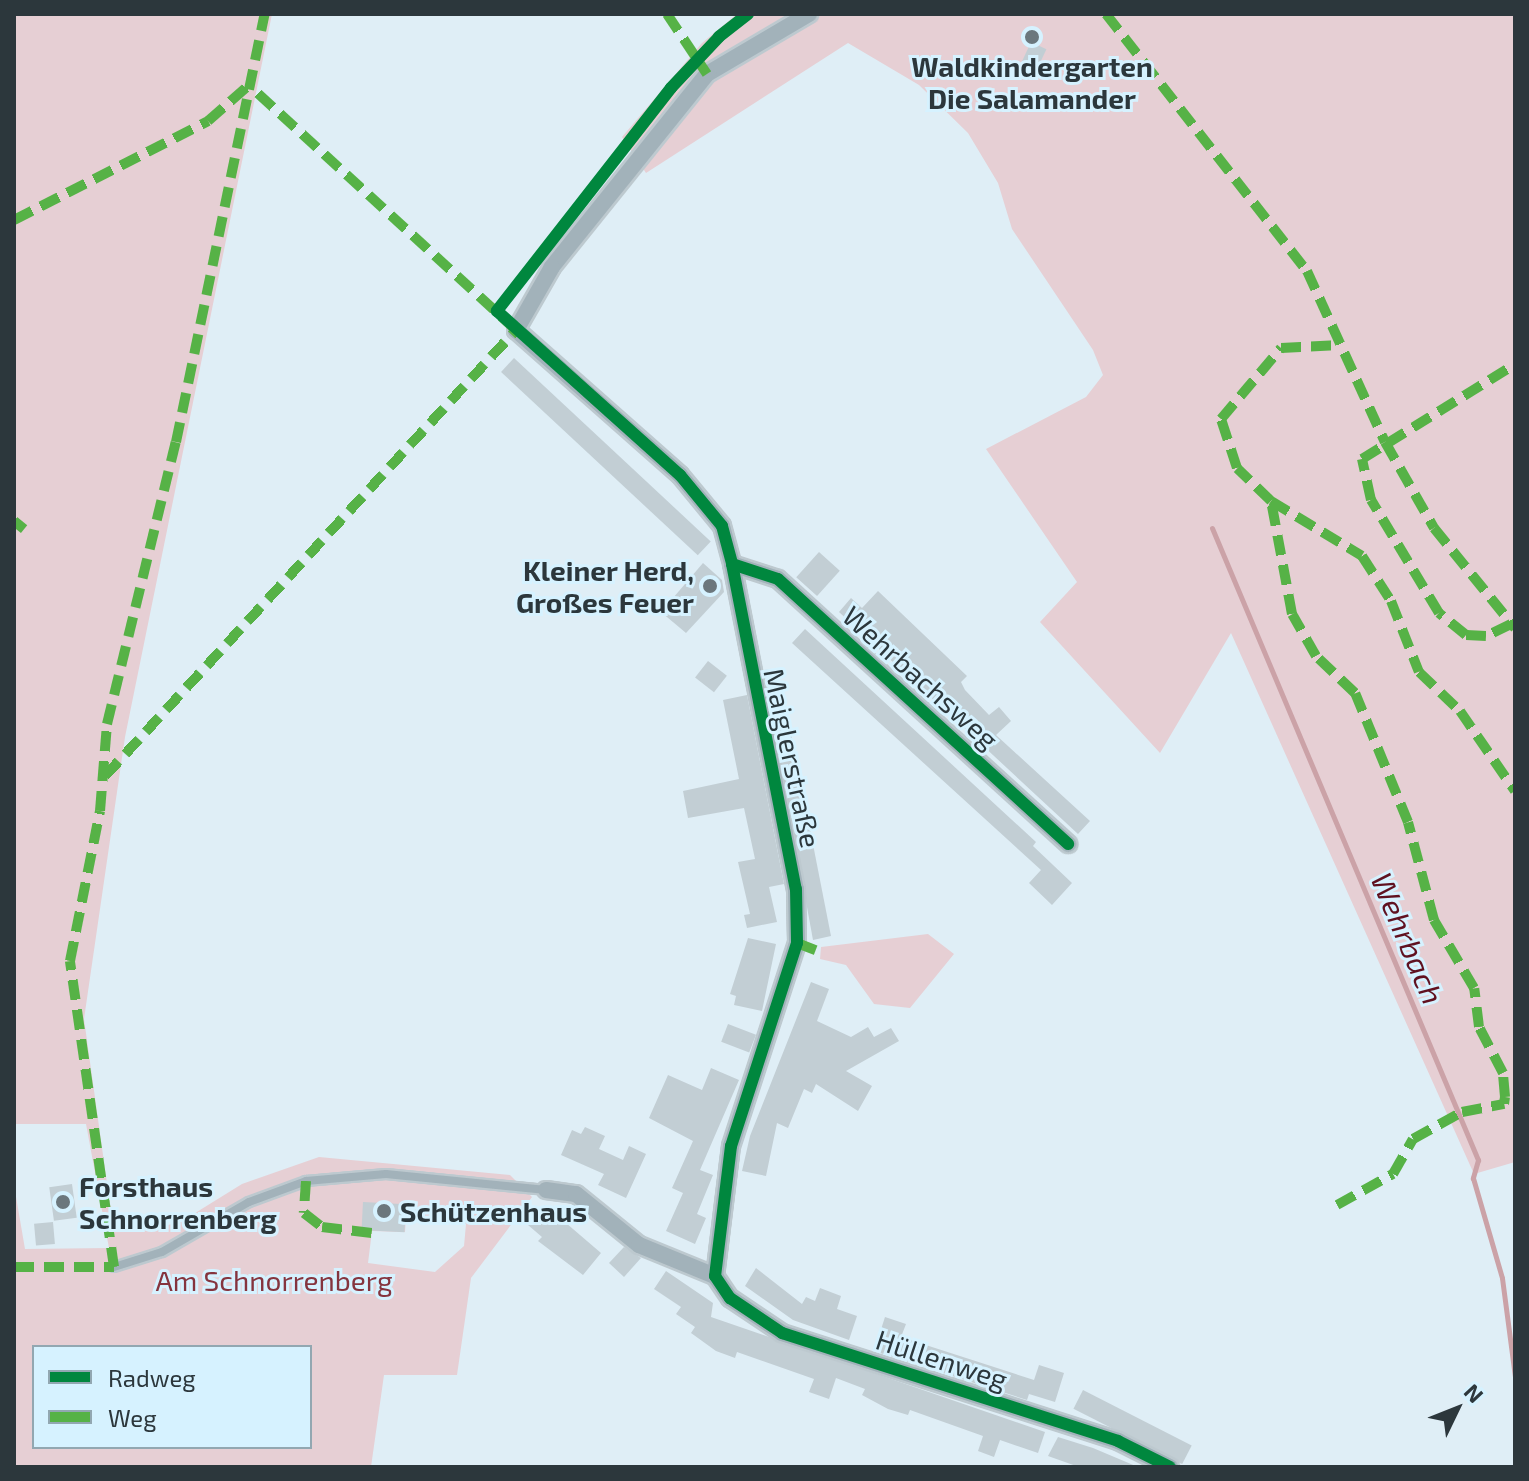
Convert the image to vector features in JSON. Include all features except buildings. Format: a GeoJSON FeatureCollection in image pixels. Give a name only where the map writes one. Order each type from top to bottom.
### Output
{"type":"FeatureCollection","features":[{"type":"Feature","properties":{"kind":"street","name":"Maiglerstraße"},"geometry":{"type":"LineString","coordinates":[[715,1276],[731,1146],[797,943],[796,889],[732,564],[722,526],[680,475],[516,330],[552,267],[707,74],[809,14]]}},
{"type":"Feature","properties":{"kind":"street","name":"Wehrbachsweg"},"geometry":{"type":"LineString","coordinates":[[732,564],[778,579],[1068,844]]}},
{"type":"Feature","properties":{"kind":"street","name":"Hüllenweg"},"geometry":{"type":"LineString","coordinates":[[546,1190],[576,1194],[639,1245],[715,1276],[730,1298],[782,1333],[1118,1441],[1170,1467]]}},
{"type":"Feature","properties":{"kind":"lane"},"geometry":{"type":"LineString","coordinates":[[114,1267],[162,1252],[249,1202],[306,1181],[386,1174],[546,1190]]}},
{"type":"Feature","properties":{"kind":"green space","name":"Am Schnorrenberg"},"geometry":{"type":"Polygon","coordinates":[[[14,14],[272,14],[125,737],[84,1019],[110,1205],[127,1232],[179,1223],[242,1184],[319,1157],[510,1175],[532,1197],[471,1278],[457,1375],[384,1375],[371,1467],[14,1467],[14,1185],[25,1249],[109,1248],[86,1124],[14,1124],[14,14]],[[406,1218],[405,1232],[372,1231],[368,1263],[435,1272],[464,1246],[466,1224],[406,1218]]]}},
{"type":"Feature","properties":{"kind":"green space"},"geometry":{"type":"Polygon","coordinates":[[[737,14],[1515,14],[1515,1162],[1474,1174],[1231,633],[1160,753],[1040,622],[1077,582],[986,449],[1086,397],[1103,375],[1093,350],[1012,229],[998,183],[968,133],[919,85],[848,43],[646,173],[622,137],[702,43],[737,14]]]}},
{"type":"Feature","properties":{"kind":"green space"},"geometry":{"type":"Polygon","coordinates":[[[928,934],[954,954],[910,1008],[874,1004],[846,965],[820,959],[821,947],[928,934]]]}},
{"type":"Feature","properties":{"kind":"waterway","name":"Wehrbach"},"geometry":{"type":"LineString","coordinates":[[1212,528],[1478,1160],[1473,1178],[1502,1278],[1515,1377]]}},
{"type":"Feature","properties":{"kind":"marked path"},"geometry":{"type":"LineString","coordinates":[[14,1267],[114,1267],[70,961],[100,811],[107,724],[176,442],[265,14]]}},
{"type":"Feature","properties":{"kind":"marked path"},"geometry":{"type":"LineString","coordinates":[[667,14],[707,74]]}},
{"type":"Feature","properties":{"kind":"marked path"},"geometry":{"type":"LineString","coordinates":[[1106,14],[1307,271],[1385,442],[1434,528],[1515,628]]}},
{"type":"Feature","properties":{"kind":"marked path"},"geometry":{"type":"LineString","coordinates":[[14,220],[208,121],[249,85]]}},
{"type":"Feature","properties":{"kind":"marked path"},"geometry":{"type":"LineString","coordinates":[[105,776],[516,330],[249,85]]}},
{"type":"Feature","properties":{"kind":"marked path"},"geometry":{"type":"LineString","coordinates":[[1337,1205],[1393,1174],[1413,1139],[1462,1112],[1504,1104],[1505,1097],[1503,1073],[1479,1027],[1474,988],[1434,920],[1408,822],[1355,693],[1316,656],[1292,614],[1271,501],[1237,468],[1221,419],[1281,348],[1340,345]]}},
{"type":"Feature","properties":{"kind":"marked path"},"geometry":{"type":"LineString","coordinates":[[1511,624],[1486,636],[1466,635],[1439,613],[1371,500],[1362,459],[1515,364]]}},
{"type":"Feature","properties":{"kind":"marked path"},"geometry":{"type":"LineString","coordinates":[[1271,501],[1362,556],[1391,601],[1419,672],[1460,711],[1515,791]]}},
{"type":"Feature","properties":{"kind":"marked path"},"geometry":{"type":"LineString","coordinates":[[14,521],[24,529]]}},
{"type":"Feature","properties":{"kind":"marked path"},"geometry":{"type":"LineString","coordinates":[[797,943],[821,952]]}},
{"type":"Feature","properties":{"kind":"marked path"},"geometry":{"type":"LineString","coordinates":[[306,1181],[304,1213],[322,1227],[372,1233]]}},
{"type":"Feature","properties":{"kind":"cycle path"},"geometry":{"type":"LineString","coordinates":[[748,14],[719,37],[671,88],[497,311],[680,475],[722,526],[732,564],[796,889],[797,943],[731,1146],[715,1276],[730,1298],[782,1333],[1118,1441],[1170,1467]]}},
{"type":"Feature","properties":{"kind":"cycle path"},"geometry":{"type":"LineString","coordinates":[[732,564],[778,579],[1068,844]]}},
{"type":"Feature","properties":{"kind":"place","name":"Waldkindergarten Die Salamander"},"geometry":{"type":"Point","coordinates":[1032,37]}},
{"type":"Feature","properties":{"kind":"place","name":"Kleiner Herd, Großes Feuer"},"geometry":{"type":"Point","coordinates":[710,586]}},
{"type":"Feature","properties":{"kind":"place","name":"Forsthaus Schnorrenberg"},"geometry":{"type":"Point","coordinates":[63,1202]}},
{"type":"Feature","properties":{"kind":"place","name":"Schützenhaus"},"geometry":{"type":"Point","coordinates":[384,1211]}}]}
